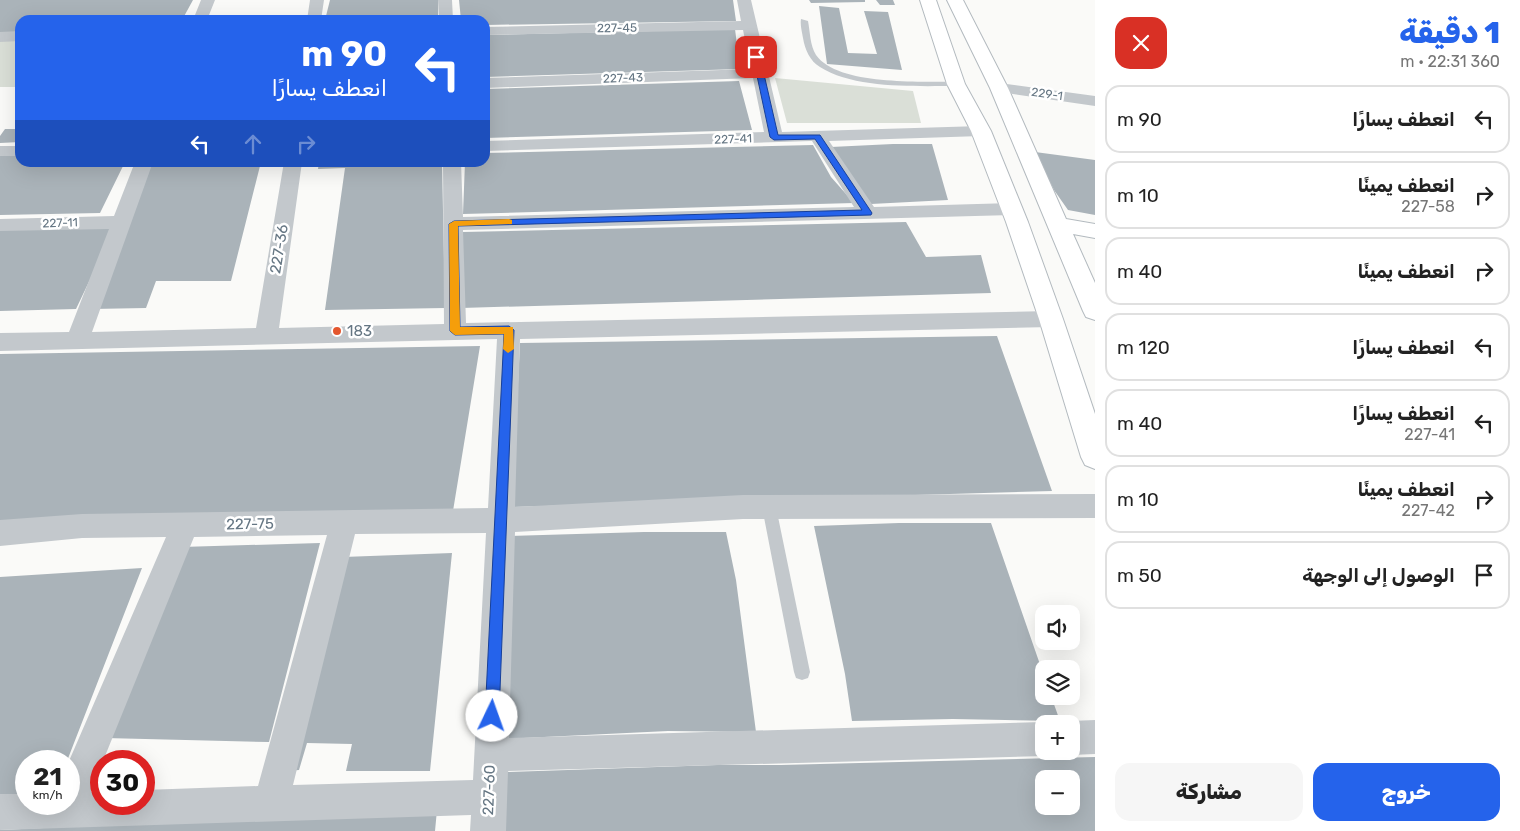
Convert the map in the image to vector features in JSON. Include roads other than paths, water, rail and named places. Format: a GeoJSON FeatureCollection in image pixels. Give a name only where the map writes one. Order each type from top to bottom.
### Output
{"type":"FeatureCollection","features":[{"type":"Feature","properties":{"kind":"main road"},"geometry":{"type":"LineString","coordinates":[[1093,304],[999,88],[956,3],[928,1],[956,84],[981,131],[1012,209],[1051,319],[1095,458]]}},
{"type":"Feature","properties":{"kind":"main road"},"geometry":{"type":"LineString","coordinates":[[1059,225],[1095,231]]}},
{"type":"Feature","properties":{"kind":"street"},"geometry":{"type":"LineString","coordinates":[[202,15],[208,0]]}},
{"type":"Feature","properties":{"kind":"street"},"geometry":{"type":"LineString","coordinates":[[315,15],[318,0]]}},
{"type":"Feature","properties":{"kind":"street"},"geometry":{"type":"LineString","coordinates":[[445,0],[446,15]]}},
{"type":"Feature","properties":{"kind":"street"},"geometry":{"type":"LineString","coordinates":[[744,0],[774,137]]}},
{"type":"Feature","properties":{"kind":"street","name":"227-45"},"geometry":{"type":"LineString","coordinates":[[490,31],[749,25]]}},
{"type":"Feature","properties":{"kind":"street"},"geometry":{"type":"LineString","coordinates":[[0,37],[15,36]]}},
{"type":"Feature","properties":{"kind":"street","name":"227-43"},"geometry":{"type":"LineString","coordinates":[[490,83],[760,74]]}},
{"type":"Feature","properties":{"kind":"street","name":"229-1"},"geometry":{"type":"LineString","coordinates":[[999,88],[1095,101]]}},
{"type":"Feature","properties":{"kind":"street","name":"227-41"},"geometry":{"type":"LineString","coordinates":[[490,146],[981,131]]}},
{"type":"Feature","properties":{"kind":"street"},"geometry":{"type":"LineString","coordinates":[[817,136],[868,213]]}},
{"type":"Feature","properties":{"kind":"street"},"geometry":{"type":"LineString","coordinates":[[0,151],[15,151]]}},
{"type":"Feature","properties":{"kind":"street"},"geometry":{"type":"LineString","coordinates":[[77,340],[142,167]]}},
{"type":"Feature","properties":{"kind":"street","name":"227-36"},"geometry":{"type":"LineString","coordinates":[[266,336],[292,167]]}},
{"type":"Feature","properties":{"kind":"street"},"geometry":{"type":"LineString","coordinates":[[452,167],[455,331]]}},
{"type":"Feature","properties":{"kind":"street"},"geometry":{"type":"LineString","coordinates":[[454,224],[1012,209]]}},
{"type":"Feature","properties":{"kind":"street","name":"227-11"},"geometry":{"type":"LineString","coordinates":[[0,225],[120,222]]}},
{"type":"Feature","properties":{"kind":"street"},"geometry":{"type":"LineString","coordinates":[[0,342],[1051,319]]}},
{"type":"Feature","properties":{"kind":"street","name":"227-60"},"geometry":{"type":"LineString","coordinates":[[488,831],[509,330]]}},
{"type":"Feature","properties":{"kind":"street","name":"227-75"},"geometry":{"type":"LineString","coordinates":[[0,533],[82,526],[501,520],[769,507],[1095,506]]}},
{"type":"Feature","properties":{"kind":"street"},"geometry":{"type":"LineString","coordinates":[[271,804],[344,522]]}},
{"type":"Feature","properties":{"kind":"street"},"geometry":{"type":"LineString","coordinates":[[80,774],[185,525]]}},
{"type":"Feature","properties":{"kind":"street"},"geometry":{"type":"LineString","coordinates":[[1080,738],[1095,737]]}},
{"type":"Feature","properties":{"kind":"street"},"geometry":{"type":"LineString","coordinates":[[490,755],[1035,739]]}},
{"type":"Feature","properties":{"kind":"street"},"geometry":{"type":"LineString","coordinates":[[80,805],[271,804],[489,797]]}},
{"type":"Feature","properties":{"kind":"street"},"geometry":{"type":"LineString","coordinates":[[0,812],[15,810]]}},
{"type":"Feature","properties":{"kind":"lane"},"geometry":{"type":"LineString","coordinates":[[804,21],[811,54],[816,61],[827,69],[871,81],[956,84]]}},
{"type":"Feature","properties":{"kind":"lane"},"geometry":{"type":"LineString","coordinates":[[769,507],[802,672]]}},
{"type":"Feature","properties":{"kind":"place","name":"183"},"geometry":{"type":"Point","coordinates":[337,331]}}]}
